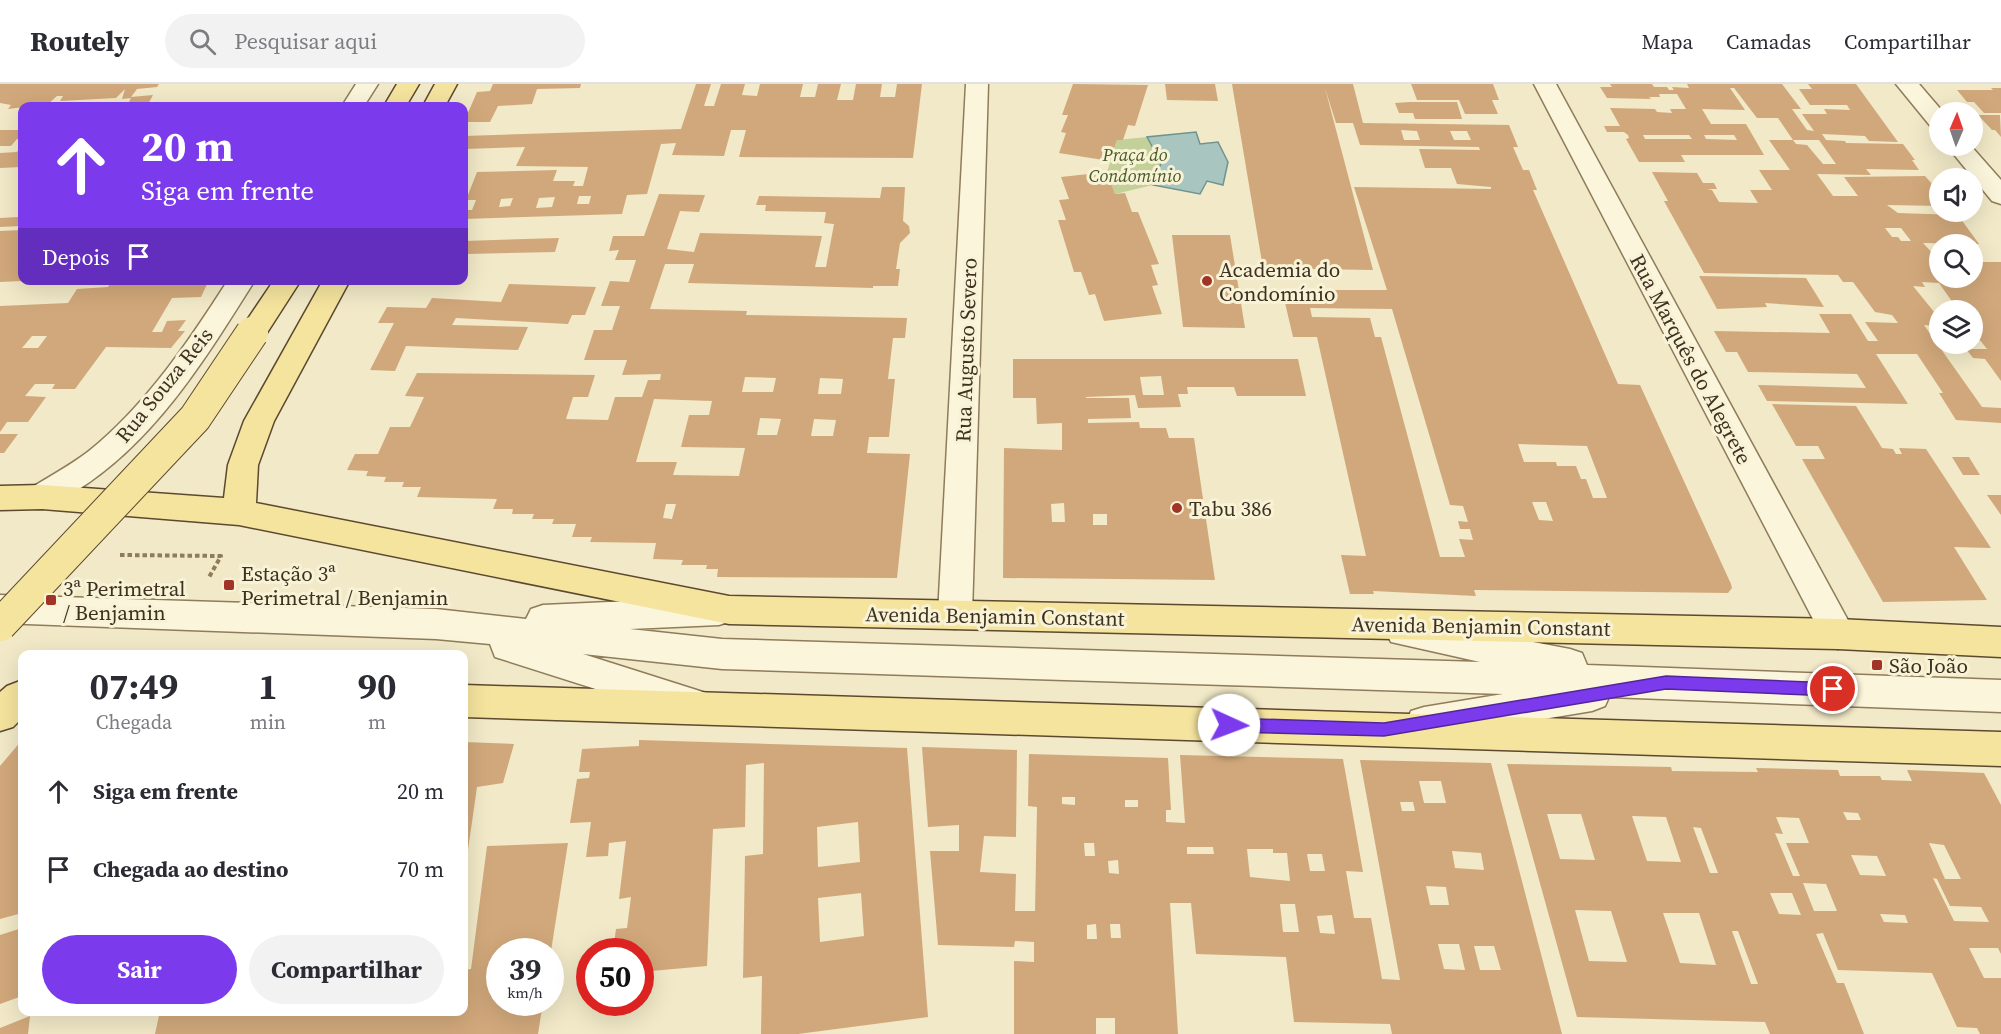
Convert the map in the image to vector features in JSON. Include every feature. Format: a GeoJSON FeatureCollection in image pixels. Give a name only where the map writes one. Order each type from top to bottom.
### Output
{"type":"FeatureCollection","features":[{"type":"Feature","properties":{"kind":"main road"},"geometry":{"type":"LineString","coordinates":[[397,102],[408,84]]}},
{"type":"Feature","properties":{"kind":"main road"},"geometry":{"type":"LineString","coordinates":[[436,102],[446,84]]}},
{"type":"Feature","properties":{"kind":"main road"},"geometry":{"type":"LineString","coordinates":[[0,625],[195,418],[285,285]]}},
{"type":"Feature","properties":{"kind":"main road"},"geometry":{"type":"LineString","coordinates":[[239,512],[243,465],[259,421],[334,285]]}},
{"type":"Feature","properties":{"kind":"main road","name":"Avenida Benjamin Constant"},"geometry":{"type":"LineString","coordinates":[[0,498],[42,497],[239,512],[729,610],[1838,634],[2001,642]]}},
{"type":"Feature","properties":{"kind":"main road"},"geometry":{"type":"LineString","coordinates":[[468,701],[2001,749]]}},
{"type":"Feature","properties":{"kind":"street"},"geometry":{"type":"LineString","coordinates":[[355,102],[367,84]]}},
{"type":"Feature","properties":{"kind":"street","name":"Rua Augusto Severo"},"geometry":{"type":"LineString","coordinates":[[955,615],[977,84]]}},
{"type":"Feature","properties":{"kind":"street","name":"Rua Marquês do Alegrete"},"geometry":{"type":"LineString","coordinates":[[1545,84],[1838,634]]}},
{"type":"Feature","properties":{"kind":"street"},"geometry":{"type":"LineString","coordinates":[[1907,84],[1929,110]]}},
{"type":"Feature","properties":{"kind":"street"},"geometry":{"type":"LineString","coordinates":[[1968,156],[2001,195]]}},
{"type":"Feature","properties":{"kind":"street","name":"Rua Souza Reis"},"geometry":{"type":"LineString","coordinates":[[42,497],[106,454],[170,385],[217,320],[239,285]]}},
{"type":"Feature","properties":{"kind":"street"},"geometry":{"type":"LineString","coordinates":[[0,609],[436,624],[722,654],[1666,683],[2001,696]]}},
{"type":"Feature","properties":{"kind":"street"},"geometry":{"type":"LineString","coordinates":[[436,624],[729,610]]}},
{"type":"Feature","properties":{"kind":"street"},"geometry":{"type":"LineString","coordinates":[[436,624],[708,708]]}},
{"type":"Feature","properties":{"kind":"street"},"geometry":{"type":"LineString","coordinates":[[1362,624],[1666,683]]}},
{"type":"Feature","properties":{"kind":"street"},"geometry":{"type":"LineString","coordinates":[[1384,730],[1666,683]]}},
{"type":"Feature","properties":{"kind":"path"},"geometry":{"type":"LineString","coordinates":[[118,555],[221,556],[206,583]]}},
{"type":"Feature","properties":{"kind":"green space","name":"Praça do Condomínio"},"geometry":{"type":"Polygon","coordinates":[[[1147,137],[1161,163],[1153,185],[1115,194],[1107,172],[1117,140],[1147,137]]]}},
{"type":"Feature","properties":{"kind":"water"},"geometry":{"type":"Polygon","coordinates":[[[1196,132],[1200,144],[1218,142],[1228,162],[1223,185],[1207,181],[1200,194],[1153,185],[1161,163],[1147,137],[1196,132]]]}},
{"type":"Feature","properties":{"kind":"building"},"geometry":{"type":"Polygon","coordinates":[[[0,84],[159,84],[157,87],[137,89],[131,97],[153,95],[149,102],[129,102],[131,98],[122,99],[125,89],[116,98],[60,101],[63,96],[57,96],[50,102],[18,102],[18,108],[8,109],[11,105],[0,103],[0,84]]]}},
{"type":"Feature","properties":{"kind":"building"},"geometry":{"type":"Polygon","coordinates":[[[493,84],[581,84],[580,88],[537,89],[532,104],[498,106],[490,122],[468,122],[468,113],[477,92],[490,91],[493,84]]]}},
{"type":"Feature","properties":{"kind":"building"},"geometry":{"type":"Polygon","coordinates":[[[696,84],[711,84],[704,106],[714,106],[721,84],[745,84],[742,95],[757,96],[760,84],[803,84],[800,97],[815,97],[818,84],[841,84],[837,100],[853,100],[856,84],[882,84],[880,97],[895,97],[897,84],[922,84],[913,158],[739,157],[746,130],[731,130],[724,156],[672,155],[676,143],[661,144],[647,194],[627,195],[622,214],[468,219],[468,210],[472,210],[476,200],[468,200],[468,195],[477,172],[557,170],[553,181],[575,181],[573,186],[583,186],[588,167],[516,166],[525,147],[468,149],[468,136],[681,129],[696,84]],[[579,196],[577,204],[589,204],[591,196],[579,196]],[[555,197],[539,198],[536,208],[552,207],[555,197]],[[513,198],[501,199],[499,207],[510,206],[513,198]]]}},
{"type":"Feature","properties":{"kind":"building"},"geometry":{"type":"Polygon","coordinates":[[[1073,84],[1148,85],[1135,126],[1128,125],[1123,140],[1117,140],[1110,161],[1059,153],[1066,133],[1061,132],[1068,115],[1062,115],[1073,84]]]}},
{"type":"Feature","properties":{"kind":"building"},"geometry":{"type":"Polygon","coordinates":[[[1165,84],[1215,84],[1218,101],[1167,100],[1165,84]]]}},
{"type":"Feature","properties":{"kind":"building"},"geometry":{"type":"Polygon","coordinates":[[[1232,84],[1353,84],[1363,123],[1509,125],[1518,147],[1513,147],[1523,170],[1529,170],[1537,190],[1533,190],[1618,384],[1640,385],[1732,588],[1728,593],[1474,590],[1476,596],[1373,591],[1374,594],[1350,594],[1341,555],[1366,556],[1317,337],[1293,337],[1282,290],[1387,290],[1354,187],[1491,189],[1491,187],[1457,184],[1451,168],[1425,168],[1419,149],[1480,150],[1479,147],[1360,145],[1353,123],[1336,123],[1325,88],[1373,270],[1263,268],[1232,84]],[[1401,130],[1404,140],[1420,140],[1417,131],[1401,130]],[[1450,131],[1454,140],[1471,140],[1467,131],[1450,131]],[[1310,308],[1312,317],[1370,318],[1375,337],[1381,337],[1440,557],[1465,557],[1459,539],[1473,540],[1470,529],[1460,529],[1458,521],[1468,522],[1463,506],[1450,505],[1392,309],[1310,308]],[[1518,444],[1524,462],[1556,462],[1557,466],[1576,466],[1581,479],[1586,479],[1593,498],[1607,498],[1587,446],[1518,444]],[[1532,502],[1539,520],[1553,521],[1546,502],[1532,502]]]}},
{"type":"Feature","properties":{"kind":"building"},"geometry":{"type":"Polygon","coordinates":[[[1411,84],[1493,84],[1499,100],[1492,100],[1498,114],[1465,114],[1459,100],[1417,100],[1411,84]]]}},
{"type":"Feature","properties":{"kind":"building"},"geometry":{"type":"Polygon","coordinates":[[[1610,84],[1652,84],[1654,87],[1667,87],[1669,90],[1674,90],[1672,87],[1689,88],[1687,84],[1782,84],[1801,109],[1792,109],[1807,130],[1814,131],[1802,114],[1827,114],[1824,109],[1850,110],[1847,105],[1810,105],[1799,89],[1812,89],[1808,84],[1856,84],[1898,142],[1869,141],[1865,136],[1822,134],[1826,140],[1845,141],[1846,143],[1903,144],[1915,160],[1912,160],[1919,170],[1866,169],[1871,175],[1817,174],[1833,196],[1858,196],[1844,177],[1925,176],[1929,181],[1929,206],[1887,205],[1898,213],[1929,214],[1929,222],[1963,222],[1972,234],[1929,234],[1929,243],[1923,243],[1929,249],[1929,282],[1922,282],[1925,287],[1913,286],[1929,306],[1929,325],[1924,325],[1929,332],[1929,354],[1945,354],[1982,407],[2001,408],[2001,423],[1956,420],[1939,393],[1943,393],[1917,354],[1876,354],[1908,404],[1767,401],[1758,385],[1866,388],[1857,374],[1748,372],[1737,352],[1726,352],[1714,331],[1830,333],[1819,314],[1851,314],[1868,341],[1878,341],[1865,322],[1898,323],[1892,315],[1875,312],[1853,282],[1843,282],[1838,275],[1704,273],[1664,201],[1668,201],[1652,172],[1697,173],[1703,183],[1714,183],[1717,189],[1707,189],[1712,190],[1719,202],[1758,203],[1750,190],[1772,190],[1759,170],[1790,170],[1769,140],[1793,140],[1778,118],[1757,118],[1734,88],[1730,88],[1745,110],[1702,109],[1711,124],[1746,124],[1764,155],[1681,155],[1685,162],[1639,162],[1626,139],[1629,138],[1628,135],[1624,132],[1607,132],[1604,126],[1620,126],[1610,108],[1655,109],[1657,112],[1672,113],[1670,109],[1686,109],[1677,94],[1659,94],[1660,97],[1649,97],[1651,99],[1607,98],[1600,87],[1612,87],[1610,84]],[[1643,135],[1645,139],[1692,139],[1689,135],[1643,135]],[[1704,135],[1706,139],[1737,140],[1734,135],[1704,135]],[[1793,140],[1796,144],[1807,145],[1823,164],[1836,164],[1819,140],[1793,140]],[[1885,228],[1892,237],[1898,237],[1901,241],[1911,241],[1901,228],[1885,228]]]}},
{"type":"Feature","properties":{"kind":"building"},"geometry":{"type":"Polygon","coordinates":[[[1991,88],[2001,88],[2001,113],[1984,113],[1983,102],[1967,102],[1957,90],[1993,90],[1991,88]]]}},
{"type":"Feature","properties":{"kind":"building"},"geometry":{"type":"Polygon","coordinates":[[[1457,102],[1462,119],[1415,119],[1413,113],[1399,113],[1395,103],[1457,102]]]}},
{"type":"Feature","properties":{"kind":"building"},"geometry":{"type":"Polygon","coordinates":[[[1983,115],[2000,115],[2001,137],[1995,130],[1992,130],[1983,120],[1983,115]]]}},
{"type":"Feature","properties":{"kind":"building"},"geometry":{"type":"Polygon","coordinates":[[[0,130],[18,130],[18,139],[11,146],[0,146],[0,130]]]}},
{"type":"Feature","properties":{"kind":"building"},"geometry":{"type":"Polygon","coordinates":[[[18,150],[18,167],[0,168],[0,153],[18,150]]]}},
{"type":"Feature","properties":{"kind":"building"},"geometry":{"type":"Polygon","coordinates":[[[1107,172],[1115,194],[1125,193],[1132,212],[1138,212],[1159,264],[1151,265],[1158,285],[1152,286],[1162,314],[1104,321],[1095,294],[1089,295],[1081,272],[1074,272],[1058,220],[1066,220],[1059,200],[1069,199],[1061,177],[1107,172]]]}},
{"type":"Feature","properties":{"kind":"building"},"geometry":{"type":"Polygon","coordinates":[[[882,187],[905,187],[903,221],[909,226],[910,233],[900,243],[896,269],[900,269],[898,286],[873,286],[873,288],[688,283],[694,264],[665,264],[650,309],[747,311],[746,315],[907,318],[905,338],[893,338],[888,379],[895,379],[889,437],[869,437],[867,453],[910,454],[897,578],[717,577],[718,569],[706,569],[707,565],[681,565],[683,560],[653,559],[656,543],[590,542],[592,537],[572,537],[576,524],[552,524],[554,519],[532,519],[534,514],[512,514],[513,509],[493,509],[497,499],[417,497],[421,487],[402,487],[404,482],[384,482],[386,477],[366,476],[368,471],[347,470],[355,454],[378,454],[390,427],[410,427],[424,397],[405,396],[417,373],[595,375],[588,397],[573,397],[566,419],[608,420],[615,397],[642,397],[648,380],[660,380],[661,374],[622,375],[627,360],[584,360],[594,330],[612,330],[620,306],[601,306],[610,281],[629,282],[636,260],[615,260],[619,250],[609,251],[613,236],[644,236],[659,194],[705,195],[699,212],[680,211],[667,249],[694,252],[700,233],[822,236],[815,267],[826,267],[834,224],[824,223],[826,212],[765,211],[766,205],[756,205],[759,196],[880,198],[882,187]],[[745,377],[742,392],[773,392],[776,378],[745,377]],[[820,378],[818,394],[841,394],[843,379],[820,378]],[[654,399],[636,462],[677,462],[673,475],[739,476],[745,448],[681,447],[689,415],[709,415],[712,401],[654,399]],[[760,418],[757,435],[777,435],[781,419],[760,418]],[[814,419],[811,436],[833,436],[836,420],[814,419]],[[666,504],[663,518],[672,519],[676,504],[666,504]]]}},
{"type":"Feature","properties":{"kind":"building"},"geometry":{"type":"Polygon","coordinates":[[[18,217],[18,226],[0,227],[0,218],[18,217]]]}},
{"type":"Feature","properties":{"kind":"building"},"geometry":{"type":"Polygon","coordinates":[[[18,230],[18,281],[0,282],[0,231],[18,230]]]}},
{"type":"Feature","properties":{"kind":"building","name":"Academia do Condomínio"},"geometry":{"type":"Polygon","coordinates":[[[1172,235],[1230,235],[1245,328],[1183,327],[1172,235]]]}},
{"type":"Feature","properties":{"kind":"building"},"geometry":{"type":"Polygon","coordinates":[[[559,238],[555,252],[468,254],[468,241],[559,238]]]}},
{"type":"Feature","properties":{"kind":"building"},"geometry":{"type":"Polygon","coordinates":[[[1983,262],[2001,262],[2001,381],[1985,359],[1973,358],[1970,354],[1983,354],[1983,349],[1987,349],[1983,344],[1983,300],[1951,300],[1943,288],[1983,288],[1983,262]]]}},
{"type":"Feature","properties":{"kind":"building"},"geometry":{"type":"Polygon","coordinates":[[[1699,276],[1806,278],[1824,307],[1765,303],[1767,307],[1717,309],[1699,276]]]}},
{"type":"Feature","properties":{"kind":"building"},"geometry":{"type":"Polygon","coordinates":[[[509,284],[596,287],[585,315],[572,315],[568,324],[456,318],[452,325],[528,327],[518,350],[406,346],[395,371],[370,370],[394,323],[378,323],[387,307],[426,308],[432,298],[501,302],[509,284]]]}},
{"type":"Feature","properties":{"kind":"building"},"geometry":{"type":"Polygon","coordinates":[[[109,285],[207,285],[201,297],[172,298],[152,332],[162,332],[167,321],[186,320],[178,331],[185,331],[171,348],[106,347],[75,389],[52,389],[55,384],[35,384],[25,396],[46,397],[28,422],[7,422],[0,432],[0,306],[68,303],[77,289],[108,287],[109,285]],[[32,336],[22,348],[38,348],[47,336],[32,336]]]}},
{"type":"Feature","properties":{"kind":"building"},"geometry":{"type":"Polygon","coordinates":[[[1013,359],[1298,359],[1306,396],[1237,396],[1234,387],[1187,387],[1188,394],[1178,394],[1181,407],[1138,408],[1135,395],[1086,397],[1129,398],[1131,418],[1088,419],[1088,423],[1139,422],[1140,428],[1166,428],[1169,438],[1194,438],[1215,580],[1003,578],[1004,448],[1062,450],[1062,423],[1037,424],[1036,398],[1013,398],[1013,359]],[[1161,376],[1140,377],[1143,395],[1164,395],[1161,376]],[[1064,503],[1051,504],[1052,522],[1065,522],[1064,503]],[[1093,514],[1093,525],[1107,525],[1107,514],[1093,514]]]}},
{"type":"Feature","properties":{"kind":"building"},"geometry":{"type":"Polygon","coordinates":[[[1772,404],[1856,406],[1882,448],[1893,449],[1896,454],[1902,454],[1899,448],[1926,449],[1991,548],[1954,547],[1987,600],[1883,602],[1802,459],[1825,459],[1818,446],[1796,446],[1772,404]]]}},
{"type":"Feature","properties":{"kind":"building"},"geometry":{"type":"Polygon","coordinates":[[[0,434],[18,434],[4,453],[0,453],[0,434]]]}},
{"type":"Feature","properties":{"kind":"building"},"geometry":{"type":"Polygon","coordinates":[[[1952,457],[1969,457],[1980,475],[1963,475],[1952,457]]]}},
{"type":"Feature","properties":{"kind":"building"},"geometry":{"type":"Polygon","coordinates":[[[1987,495],[2001,495],[2001,515],[1987,495]]]}},
{"type":"Feature","properties":{"kind":"building"},"geometry":{"type":"Polygon","coordinates":[[[639,740],[907,748],[928,1017],[798,1034],[761,1034],[762,976],[743,978],[745,856],[763,854],[764,763],[746,765],[745,827],[713,829],[707,966],[654,971],[654,938],[615,938],[616,929],[627,928],[631,897],[619,899],[626,841],[609,843],[608,856],[586,857],[591,822],[570,823],[577,779],[589,778],[590,772],[579,772],[582,749],[639,746],[639,740]],[[858,822],[817,827],[818,867],[860,862],[858,822]],[[861,893],[818,898],[820,942],[864,936],[861,893]]]}},
{"type":"Feature","properties":{"kind":"building"},"geometry":{"type":"Polygon","coordinates":[[[468,742],[514,744],[503,783],[477,787],[468,850],[468,742]]]}},
{"type":"Feature","properties":{"kind":"building"},"geometry":{"type":"Polygon","coordinates":[[[18,745],[18,914],[0,919],[0,766],[18,745]]]}},
{"type":"Feature","properties":{"kind":"building"},"geometry":{"type":"Polygon","coordinates":[[[922,747],[1017,750],[1016,837],[984,836],[980,872],[1016,874],[1015,911],[1035,911],[1037,807],[1028,806],[1029,754],[1168,758],[1171,810],[1166,810],[1166,822],[1185,823],[1180,755],[1343,759],[1363,872],[1346,871],[1354,918],[1371,918],[1382,979],[1400,980],[1360,760],[1491,763],[1562,1034],[1392,1034],[1390,1024],[1294,1022],[1286,957],[1196,954],[1191,903],[1170,903],[1178,1034],[1115,1034],[1115,1018],[1096,1018],[1096,1034],[1014,1034],[1014,961],[1034,962],[1034,942],[1015,941],[1014,947],[938,945],[930,851],[959,851],[959,825],[928,827],[922,747]],[[1419,781],[1424,803],[1446,803],[1441,781],[1419,781]],[[1062,797],[1062,804],[1075,805],[1075,797],[1062,797]],[[1125,800],[1125,807],[1138,807],[1138,800],[1125,800]],[[1400,802],[1402,811],[1415,811],[1413,802],[1400,802]],[[1084,843],[1085,856],[1095,856],[1094,843],[1084,843]],[[1187,847],[1187,854],[1214,854],[1213,847],[1187,847]],[[1247,849],[1250,877],[1290,881],[1287,853],[1273,853],[1273,849],[1247,849]],[[1452,851],[1455,868],[1484,870],[1481,853],[1452,851]],[[1307,854],[1310,871],[1325,871],[1322,854],[1307,854]],[[1118,860],[1108,861],[1109,873],[1119,874],[1118,860]],[[1426,886],[1430,905],[1449,905],[1446,887],[1426,886]],[[1280,904],[1283,932],[1299,932],[1295,904],[1280,904]],[[1332,915],[1317,916],[1320,933],[1335,934],[1332,915]],[[1096,924],[1087,925],[1087,939],[1097,939],[1096,924]],[[1110,924],[1111,938],[1121,938],[1120,924],[1110,924]],[[1438,944],[1444,969],[1465,970],[1459,944],[1438,944]],[[1474,946],[1480,970],[1501,970],[1494,946],[1474,946]]]}},
{"type":"Feature","properties":{"kind":"building"},"geometry":{"type":"Polygon","coordinates":[[[1507,764],[1671,767],[1672,771],[1758,772],[1756,768],[1838,770],[1840,776],[1880,776],[1882,780],[1912,781],[1907,770],[1984,773],[2001,805],[2001,954],[1998,948],[1969,948],[1984,978],[2001,978],[2001,1034],[1980,1034],[1977,1028],[1957,1027],[1932,973],[1838,970],[1823,933],[1816,934],[1837,983],[1844,983],[1864,1034],[1770,1034],[1765,1022],[1577,1017],[1507,764]],[[1843,812],[1847,820],[1861,820],[1858,813],[1843,812]],[[1547,814],[1560,859],[1595,860],[1581,814],[1547,814]],[[1632,816],[1647,861],[1681,862],[1666,817],[1632,816]],[[1776,817],[1783,834],[1775,833],[1793,876],[1800,876],[1786,843],[1809,843],[1799,818],[1776,817]],[[1693,827],[1710,873],[1718,873],[1701,828],[1693,827]],[[1929,843],[1945,879],[1961,879],[1944,845],[1929,843]],[[1851,855],[1860,875],[1886,876],[1877,856],[1851,855]],[[1933,878],[1954,921],[1989,922],[1981,907],[1950,906],[1937,879],[1933,878]],[[1803,883],[1814,911],[1837,911],[1826,884],[1803,883]],[[1770,893],[1779,914],[1801,915],[1792,893],[1770,893]],[[1575,910],[1589,961],[1627,962],[1611,911],[1575,910]],[[1663,913],[1680,963],[1716,965],[1699,913],[1663,913]],[[1880,914],[1884,922],[1908,923],[1905,915],[1880,914]],[[1732,931],[1751,984],[1758,984],[1738,931],[1732,931]]]}},
{"type":"Feature","properties":{"kind":"building"},"geometry":{"type":"Polygon","coordinates":[[[568,843],[553,938],[486,938],[486,1016],[541,1016],[538,1034],[155,1034],[159,1016],[468,1016],[468,969],[471,969],[487,846],[568,843]]]}},
{"type":"Feature","properties":{"kind":"building"},"geometry":{"type":"Polygon","coordinates":[[[18,929],[18,997],[0,1004],[0,935],[18,929]]]}},
{"type":"Feature","properties":{"kind":"building"},"geometry":{"type":"Polygon","coordinates":[[[30,1016],[28,1034],[0,1034],[0,1028],[30,1016]]]}},
{"type":"Feature","properties":{"kind":"place","name":"Academia do Condomínio"},"geometry":{"type":"Point","coordinates":[1207,281]}},
{"type":"Feature","properties":{"kind":"place","name":"Tabu 386"},"geometry":{"type":"Point","coordinates":[1177,508]}},
{"type":"Feature","properties":{"kind":"place","name":"Estação 3ª Perimetral / Benjamin"},"geometry":{"type":"Point","coordinates":[229,585]}},
{"type":"Feature","properties":{"kind":"place","name":"3ª Perimetral / Benjamin"},"geometry":{"type":"Point","coordinates":[51,600]}},
{"type":"Feature","properties":{"kind":"place","name":"São João"},"geometry":{"type":"Point","coordinates":[1877,665]}},
{"type":"Feature","properties":{"kind":"route"},"geometry":{"type":"LineString","coordinates":[[1229,725],[1384,730],[1666,683],[1833,689]]}}]}
